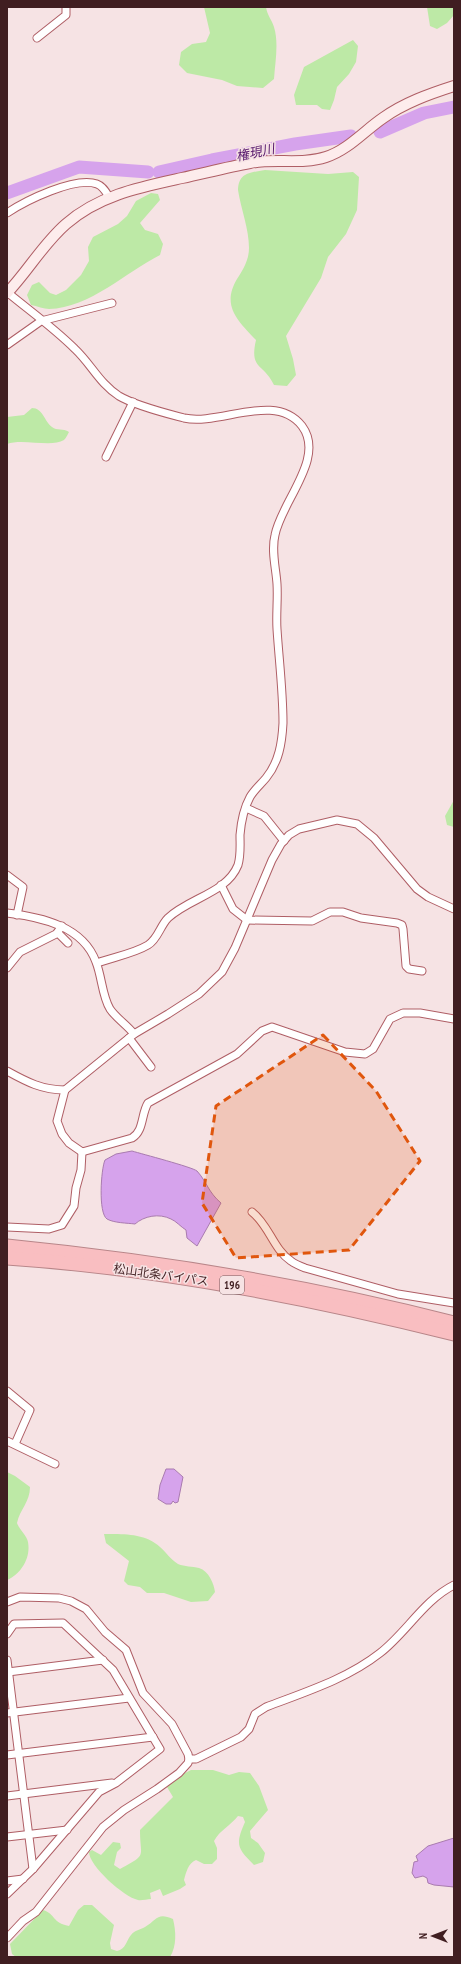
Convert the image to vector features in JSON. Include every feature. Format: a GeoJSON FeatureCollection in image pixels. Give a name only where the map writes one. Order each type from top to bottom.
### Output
{"type":"FeatureCollection","features":[{"type":"Feature","properties":{"kind":"highway","name":"松山北条バイパス"},"geometry":{"type":"LineString","coordinates":[[7,1246],[147,1262],[269,1282],[393,1313],[454,1334]]}},
{"type":"Feature","properties":{"kind":"highway","name":"松山北条バイパス"},"geometry":{"type":"LineString","coordinates":[[7,1258],[86,1265],[202,1280],[454,1323]]}},
{"type":"Feature","properties":{"kind":"street"},"geometry":{"type":"LineString","coordinates":[[37,38],[66,15],[66,7]]}},
{"type":"Feature","properties":{"kind":"street"},"geometry":{"type":"LineString","coordinates":[[97,963],[146,946],[156,938],[170,917],[221,885],[231,877],[238,864],[240,832],[246,808],[251,797],[273,768],[282,740],[283,721],[274,543],[280,518],[308,458],[308,440],[306,432],[296,419],[276,410],[192,419],[133,402],[110,390],[78,351],[7,292],[56,233],[85,209],[109,197],[138,188],[253,163],[324,158],[337,153],[397,110],[432,93],[454,86]]}},
{"type":"Feature","properties":{"kind":"street"},"geometry":{"type":"LineString","coordinates":[[7,214],[34,197],[80,184],[97,184],[103,188],[109,197]]}},
{"type":"Feature","properties":{"kind":"street"},"geometry":{"type":"LineString","coordinates":[[7,345],[41,321],[112,303]]}},
{"type":"Feature","properties":{"kind":"street"},"geometry":{"type":"LineString","coordinates":[[106,457],[133,402]]}},
{"type":"Feature","properties":{"kind":"street"},"geometry":{"type":"LineString","coordinates":[[246,808],[264,816],[284,841]]}},
{"type":"Feature","properties":{"kind":"street"},"geometry":{"type":"LineString","coordinates":[[82,1152],[69,1142],[62,1134],[57,1121],[65,1090],[131,1036],[173,1011],[212,983],[228,962],[272,860],[289,835],[299,829],[337,820],[357,824],[374,838],[417,889],[428,897],[454,909]]}},
{"type":"Feature","properties":{"kind":"street"},"geometry":{"type":"LineString","coordinates":[[7,875],[23,887],[17,915]]}},
{"type":"Feature","properties":{"kind":"street"},"geometry":{"type":"LineString","coordinates":[[221,885],[233,909],[247,920],[312,921],[330,912],[343,912],[361,918],[397,922],[402,925],[404,929],[406,966],[409,969],[422,971]]}},
{"type":"Feature","properties":{"kind":"street"},"geometry":{"type":"LineString","coordinates":[[7,913],[62,926],[83,941],[97,963],[110,1009],[131,1036],[151,1067]]}},
{"type":"Feature","properties":{"kind":"street"},"geometry":{"type":"LineString","coordinates":[[7,968],[20,952],[58,933],[62,926]]}},
{"type":"Feature","properties":{"kind":"street"},"geometry":{"type":"LineString","coordinates":[[58,933],[68,943]]}},
{"type":"Feature","properties":{"kind":"street"},"geometry":{"type":"LineString","coordinates":[[82,1152],[137,1136],[140,1130],[144,1110],[148,1103],[237,1054],[262,1031],[272,1027],[344,1052],[365,1054],[373,1050],[390,1019],[403,1012],[420,1012],[454,1018]]}},
{"type":"Feature","properties":{"kind":"street"},"geometry":{"type":"LineString","coordinates":[[7,1071],[32,1085],[43,1088],[65,1090]]}},
{"type":"Feature","properties":{"kind":"street"},"geometry":{"type":"LineString","coordinates":[[7,1227],[49,1230],[62,1225],[74,1206],[76,1188],[81,1170],[82,1152]]}},
{"type":"Feature","properties":{"kind":"street"},"geometry":{"type":"LineString","coordinates":[[252,1212],[261,1220],[282,1252],[290,1261],[304,1268],[398,1294],[454,1303]]}},
{"type":"Feature","properties":{"kind":"street"},"geometry":{"type":"LineString","coordinates":[[393,1313],[398,1294]]}},
{"type":"Feature","properties":{"kind":"street"},"geometry":{"type":"LineString","coordinates":[[7,1391],[30,1410],[15,1444]]}},
{"type":"Feature","properties":{"kind":"street"},"geometry":{"type":"LineString","coordinates":[[7,1441],[55,1464]]}},
{"type":"Feature","properties":{"kind":"street"},"geometry":{"type":"LineString","coordinates":[[189,1759],[196,1759],[241,1736],[249,1729],[255,1714],[266,1707],[349,1673],[380,1654],[438,1595],[454,1585]]}},
{"type":"Feature","properties":{"kind":"street"},"geometry":{"type":"LineString","coordinates":[[7,1602],[20,1597],[59,1598],[71,1601],[86,1609],[108,1635],[126,1650],[143,1693],[172,1724],[188,1754],[189,1759],[188,1763],[179,1772],[157,1789],[124,1810],[103,1827],[36,1912],[24,1921],[7,1938]]}},
{"type":"Feature","properties":{"kind":"street"},"geometry":{"type":"LineString","coordinates":[[7,1634],[14,1624],[63,1623],[113,1670],[160,1749],[116,1783],[99,1792],[33,1869],[7,1894]]}},
{"type":"Feature","properties":{"kind":"street"},"geometry":{"type":"LineString","coordinates":[[7,1660],[10,1713],[18,1754],[27,1834],[33,1869]]}},
{"type":"Feature","properties":{"kind":"street"},"geometry":{"type":"LineString","coordinates":[[8,1672],[103,1660]]}},
{"type":"Feature","properties":{"kind":"street"},"geometry":{"type":"LineString","coordinates":[[10,1713],[129,1698]]}},
{"type":"Feature","properties":{"kind":"street"},"geometry":{"type":"LineString","coordinates":[[7,1755],[153,1737]]}},
{"type":"Feature","properties":{"kind":"street"},"geometry":{"type":"LineString","coordinates":[[7,1796],[116,1783]]}},
{"type":"Feature","properties":{"kind":"street"},"geometry":{"type":"LineString","coordinates":[[7,1837],[67,1830]]}},
{"type":"Feature","properties":{"kind":"street"},"geometry":{"type":"LineString","coordinates":[[7,1881],[22,1879]]}},
{"type":"Feature","properties":{"kind":"highlighted area"},"geometry":{"type":"Polygon","coordinates":[[[323,1035],[376,1091],[420,1161],[349,1250],[236,1258],[202,1203],[216,1106],[323,1035]]]}},
{"type":"Feature","properties":{"kind":"green space"},"geometry":{"type":"Polygon","coordinates":[[[204,7],[266,7],[267,13],[274,27],[276,40],[274,79],[263,88],[237,86],[222,80],[187,73],[179,65],[181,52],[192,44],[206,42],[210,33],[204,7]]]}},
{"type":"Feature","properties":{"kind":"green space"},"geometry":{"type":"Polygon","coordinates":[[[427,7],[454,7],[454,15],[447,23],[437,29],[430,26],[427,7]]]}},
{"type":"Feature","properties":{"kind":"green space"},"geometry":{"type":"Polygon","coordinates":[[[353,40],[358,46],[356,62],[349,74],[337,87],[330,110],[322,109],[317,105],[296,105],[294,95],[304,67],[353,40]]]}},
{"type":"Feature","properties":{"kind":"green space"},"geometry":{"type":"Polygon","coordinates":[[[265,170],[328,174],[353,172],[359,177],[357,210],[346,234],[328,257],[321,278],[286,336],[296,375],[287,386],[274,385],[256,362],[254,350],[256,340],[238,319],[231,305],[232,289],[245,265],[249,252],[248,234],[238,190],[239,184],[246,174],[265,170]]]}},
{"type":"Feature","properties":{"kind":"green space"},"geometry":{"type":"Polygon","coordinates":[[[151,193],[158,194],[160,200],[140,223],[145,230],[158,234],[163,244],[160,255],[107,288],[79,303],[49,309],[31,305],[27,295],[32,285],[39,282],[50,293],[56,295],[66,290],[81,275],[89,261],[88,247],[93,237],[118,224],[127,216],[136,201],[151,193]]]}},
{"type":"Feature","properties":{"kind":"green space"},"geometry":{"type":"Polygon","coordinates":[[[32,408],[39,410],[52,427],[69,432],[64,440],[52,443],[14,442],[7,444],[7,417],[24,415],[32,408]]]}},
{"type":"Feature","properties":{"kind":"green space"},"geometry":{"type":"Polygon","coordinates":[[[454,800],[454,827],[447,825],[445,816],[454,800]]]}},
{"type":"Feature","properties":{"kind":"green space"},"geometry":{"type":"Polygon","coordinates":[[[7,1472],[30,1487],[30,1492],[17,1523],[28,1542],[28,1554],[21,1570],[7,1580],[7,1472]]]}},
{"type":"Feature","properties":{"kind":"green space"},"geometry":{"type":"Polygon","coordinates":[[[104,1534],[134,1535],[154,1542],[178,1564],[199,1568],[206,1572],[212,1582],[215,1592],[208,1601],[191,1602],[164,1593],[147,1593],[140,1587],[128,1585],[124,1581],[129,1561],[106,1543],[104,1534]]]}},
{"type":"Feature","properties":{"kind":"green space"},"geometry":{"type":"Polygon","coordinates":[[[191,1770],[213,1770],[229,1775],[239,1772],[250,1773],[259,1786],[268,1810],[250,1831],[251,1838],[258,1843],[265,1853],[263,1862],[254,1865],[241,1850],[239,1841],[245,1822],[243,1817],[238,1816],[219,1834],[214,1841],[217,1848],[217,1859],[212,1864],[204,1864],[196,1860],[193,1861],[189,1866],[184,1880],[186,1885],[163,1896],[160,1889],[150,1893],[151,1899],[139,1900],[132,1898],[116,1887],[101,1873],[91,1858],[89,1852],[92,1850],[101,1855],[113,1842],[120,1843],[121,1848],[117,1852],[114,1865],[120,1869],[135,1861],[139,1857],[141,1851],[140,1830],[173,1797],[167,1787],[179,1776],[191,1770]]]}},
{"type":"Feature","properties":{"kind":"green space"},"geometry":{"type":"Polygon","coordinates":[[[84,1905],[92,1905],[114,1925],[110,1943],[111,1949],[117,1951],[124,1947],[129,1937],[133,1933],[158,1918],[164,1916],[173,1919],[175,1938],[174,1948],[170,1957],[16,1957],[12,1954],[10,1944],[43,1910],[60,1923],[69,1926],[78,1910],[84,1905]]]}},
{"type":"Feature","properties":{"kind":"shaded area"},"geometry":{"type":"Polygon","coordinates":[[[132,1151],[197,1171],[213,1195],[221,1203],[197,1246],[187,1238],[186,1230],[175,1221],[166,1217],[147,1217],[135,1224],[113,1221],[107,1219],[104,1215],[102,1209],[101,1191],[102,1172],[105,1160],[116,1154],[132,1151]]]}},
{"type":"Feature","properties":{"kind":"shaded area"},"geometry":{"type":"Polygon","coordinates":[[[166,1469],[174,1469],[183,1477],[178,1502],[175,1503],[173,1501],[171,1504],[166,1504],[158,1499],[160,1485],[166,1469]]]}},
{"type":"Feature","properties":{"kind":"shaded area"},"geometry":{"type":"Polygon","coordinates":[[[454,1838],[454,1887],[428,1883],[427,1878],[423,1876],[415,1878],[412,1873],[414,1862],[418,1861],[416,1856],[428,1846],[454,1838]]]}},
{"type":"Feature","properties":{"kind":"waterway","name":"権現川"},"geometry":{"type":"LineString","coordinates":[[380,132],[424,113],[454,107]]}},
{"type":"Feature","properties":{"kind":"waterway","name":"権現川"},"geometry":{"type":"LineString","coordinates":[[159,172],[295,144],[351,136]]}},
{"type":"Feature","properties":{"kind":"waterway","name":"権現川"},"geometry":{"type":"LineString","coordinates":[[7,193],[79,167],[148,172]]}}]}
